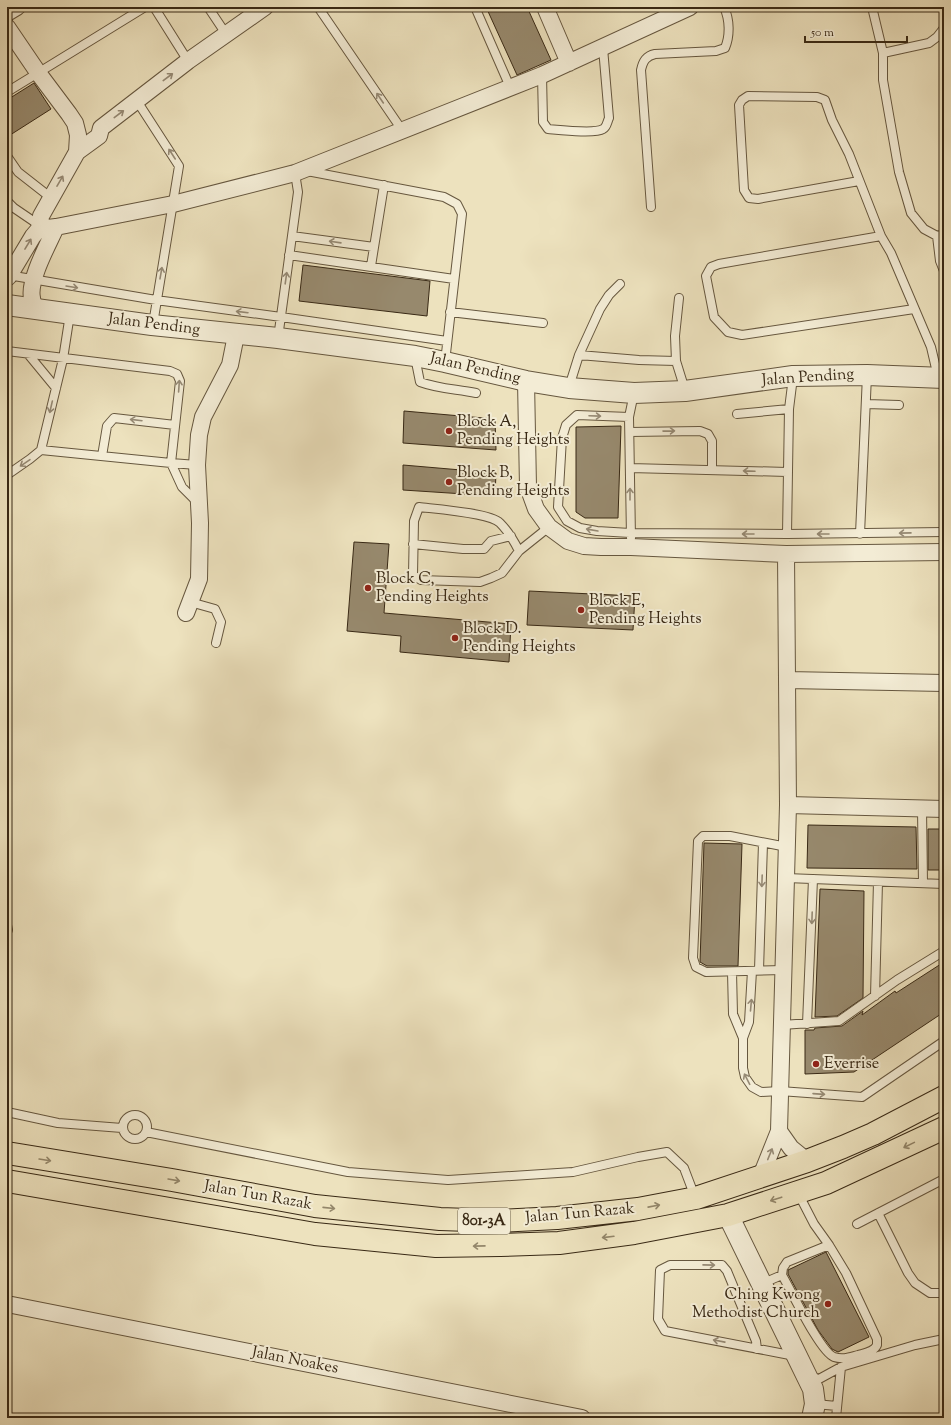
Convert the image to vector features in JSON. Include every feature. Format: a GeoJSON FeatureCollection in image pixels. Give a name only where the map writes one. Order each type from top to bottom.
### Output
{"type":"FeatureCollection","features":[{"type":"Feature","properties":{"kind":"highway","name":"Jalan Tun Razak"},"geometry":{"type":"LineString","coordinates":[[7,1153],[179,1181],[315,1206],[440,1219],[499,1222],[557,1218],[638,1209],[696,1198],[807,1161],[843,1147],[873,1134],[944,1097]]}},
{"type":"Feature","properties":{"kind":"highway","name":"Jalan Tun Razak"},"geometry":{"type":"LineString","coordinates":[[7,1181],[315,1234],[436,1246],[559,1243],[634,1233],[728,1215],[826,1183],[944,1128]]}},
{"type":"Feature","properties":{"kind":"street"},"geometry":{"type":"LineString","coordinates":[[7,13],[17,7]]}},
{"type":"Feature","properties":{"kind":"street"},"geometry":{"type":"LineString","coordinates":[[8,276],[39,227],[41,216],[50,198],[77,152],[99,136],[101,133],[101,128],[188,61],[265,7]]}},
{"type":"Feature","properties":{"kind":"street"},"geometry":{"type":"LineString","coordinates":[[545,7],[569,63]]}},
{"type":"Feature","properties":{"kind":"street"},"geometry":{"type":"LineString","coordinates":[[39,227],[56,227],[173,204],[300,172],[542,75],[690,7]]}},
{"type":"Feature","properties":{"kind":"street"},"geometry":{"type":"LineString","coordinates":[[7,27],[75,123],[78,135],[77,152]]}},
{"type":"Feature","properties":{"kind":"street"},"geometry":{"type":"LineString","coordinates":[[69,114],[101,128]]}},
{"type":"Feature","properties":{"kind":"street"},"geometry":{"type":"LineString","coordinates":[[36,309],[31,297],[33,280],[45,248],[56,227]]}},
{"type":"Feature","properties":{"kind":"street","name":"Jalan Pending"},"geometry":{"type":"LineString","coordinates":[[8,305],[152,325],[236,335],[278,338],[415,356],[526,381],[569,388],[634,393],[685,391],[793,376],[867,375],[941,378]]}},
{"type":"Feature","properties":{"kind":"street"},"geometry":{"type":"LineString","coordinates":[[188,608],[199,579],[199,504],[197,464],[199,435],[203,417],[230,365],[236,335]]}},
{"type":"Feature","properties":{"kind":"street"},"geometry":{"type":"LineString","coordinates":[[526,381],[528,487],[536,509],[549,527],[568,542],[601,547],[631,540],[786,554],[944,552]]}},
{"type":"Feature","properties":{"kind":"street"},"geometry":{"type":"LineString","coordinates":[[761,1176],[779,1131],[788,805],[786,554]]}},
{"type":"Feature","properties":{"kind":"street"},"geometry":{"type":"LineString","coordinates":[[787,680],[944,683]]}},
{"type":"Feature","properties":{"kind":"street"},"geometry":{"type":"LineString","coordinates":[[788,805],[944,810]]}},
{"type":"Feature","properties":{"kind":"street"},"geometry":{"type":"LineString","coordinates":[[779,1131],[792,1148],[807,1161]]}},
{"type":"Feature","properties":{"kind":"street"},"geometry":{"type":"LineString","coordinates":[[728,1215],[813,1388],[813,1411]]}},
{"type":"Feature","properties":{"kind":"street","name":"Jalan Noakes"},"geometry":{"type":"LineString","coordinates":[[7,1304],[582,1418]]}},
{"type":"Feature","properties":{"kind":"lane"},"geometry":{"type":"LineString","coordinates":[[7,92],[39,74],[145,7]]}},
{"type":"Feature","properties":{"kind":"lane"},"geometry":{"type":"LineString","coordinates":[[154,7],[188,61]]}},
{"type":"Feature","properties":{"kind":"lane"},"geometry":{"type":"LineString","coordinates":[[208,7],[226,34]]}},
{"type":"Feature","properties":{"kind":"lane"},"geometry":{"type":"LineString","coordinates":[[318,7],[402,130]]}},
{"type":"Feature","properties":{"kind":"lane"},"geometry":{"type":"LineString","coordinates":[[475,7],[510,87]]}},
{"type":"Feature","properties":{"kind":"lane"},"geometry":{"type":"LineString","coordinates":[[651,207],[641,70],[643,62],[648,56],[655,54],[716,51],[725,48],[728,41],[728,16],[724,7]]}},
{"type":"Feature","properties":{"kind":"lane"},"geometry":{"type":"LineString","coordinates":[[872,7],[883,53],[883,80],[899,172],[911,213],[924,229],[940,235],[940,261],[944,271]]}},
{"type":"Feature","properties":{"kind":"lane"},"geometry":{"type":"LineString","coordinates":[[883,53],[929,43],[937,37],[944,28]]}},
{"type":"Feature","properties":{"kind":"lane"},"geometry":{"type":"LineString","coordinates":[[542,75],[543,122],[548,129],[602,130],[606,127],[609,118],[603,48]]}},
{"type":"Feature","properties":{"kind":"lane"},"geometry":{"type":"LineString","coordinates":[[859,181],[758,199],[749,198],[744,190],[739,105],[742,100],[748,96],[817,97],[825,100],[832,120],[849,154],[881,236],[890,253],[931,347],[941,378]]}},
{"type":"Feature","properties":{"kind":"lane"},"geometry":{"type":"LineString","coordinates":[[137,101],[179,166],[152,325]]}},
{"type":"Feature","properties":{"kind":"lane"},"geometry":{"type":"LineString","coordinates":[[7,156],[18,172],[50,198]]}},
{"type":"Feature","properties":{"kind":"lane"},"geometry":{"type":"LineString","coordinates":[[278,338],[300,172],[384,185],[444,197],[457,204],[462,214],[445,362]]}},
{"type":"Feature","properties":{"kind":"lane"},"geometry":{"type":"LineString","coordinates":[[371,266],[384,185]]}},
{"type":"Feature","properties":{"kind":"lane"},"geometry":{"type":"LineString","coordinates":[[7,201],[39,227]]}},
{"type":"Feature","properties":{"kind":"lane"},"geometry":{"type":"LineString","coordinates":[[292,236],[374,248]]}},
{"type":"Feature","properties":{"kind":"lane"},"geometry":{"type":"LineString","coordinates":[[881,236],[719,264],[711,267],[706,276],[714,317],[728,332],[742,335],[914,309]]}},
{"type":"Feature","properties":{"kind":"lane"},"geometry":{"type":"LineString","coordinates":[[289,255],[454,279]]}},
{"type":"Feature","properties":{"kind":"lane"},"geometry":{"type":"LineString","coordinates":[[8,276],[156,300],[447,341]]}},
{"type":"Feature","properties":{"kind":"lane"},"geometry":{"type":"LineString","coordinates":[[569,388],[579,355],[600,309],[609,295],[620,284]]}},
{"type":"Feature","properties":{"kind":"lane"},"geometry":{"type":"LineString","coordinates":[[679,298],[675,336],[676,361],[685,391]]}},
{"type":"Feature","properties":{"kind":"lane"},"geometry":{"type":"LineString","coordinates":[[450,312],[543,323]]}},
{"type":"Feature","properties":{"kind":"lane"},"geometry":{"type":"LineString","coordinates":[[8,471],[30,459],[41,450],[63,359],[70,314]]}},
{"type":"Feature","properties":{"kind":"lane"},"geometry":{"type":"LineString","coordinates":[[7,352],[170,371],[177,374],[180,381],[171,463],[182,487],[199,504]]}},
{"type":"Feature","properties":{"kind":"lane"},"geometry":{"type":"LineString","coordinates":[[28,354],[56,388]]}},
{"type":"Feature","properties":{"kind":"lane"},"geometry":{"type":"LineString","coordinates":[[579,355],[639,360],[676,361]]}},
{"type":"Feature","properties":{"kind":"lane"},"geometry":{"type":"LineString","coordinates":[[415,356],[420,382],[436,388],[457,389],[476,393]]}},
{"type":"Feature","properties":{"kind":"lane"},"geometry":{"type":"LineString","coordinates":[[860,534],[867,375]]}},
{"type":"Feature","properties":{"kind":"lane"},"geometry":{"type":"LineString","coordinates":[[787,534],[789,409],[793,376]]}},
{"type":"Feature","properties":{"kind":"lane"},"geometry":{"type":"LineString","coordinates":[[631,540],[630,417],[634,393]]}},
{"type":"Feature","properties":{"kind":"lane"},"geometry":{"type":"LineString","coordinates":[[866,404],[899,404]]}},
{"type":"Feature","properties":{"kind":"lane"},"geometry":{"type":"LineString","coordinates":[[737,414],[789,409]]}},
{"type":"Feature","properties":{"kind":"lane"},"geometry":{"type":"LineString","coordinates":[[630,417],[577,415],[566,424],[562,438],[558,507],[567,521],[580,528],[631,540],[787,534],[944,532]]}},
{"type":"Feature","properties":{"kind":"lane"},"geometry":{"type":"LineString","coordinates":[[102,456],[107,426],[114,418],[174,425]]}},
{"type":"Feature","properties":{"kind":"lane"},"geometry":{"type":"LineString","coordinates":[[630,432],[700,431],[708,434],[712,441],[712,470]]}},
{"type":"Feature","properties":{"kind":"lane"},"geometry":{"type":"LineString","coordinates":[[41,450],[171,463],[197,464]]}},
{"type":"Feature","properties":{"kind":"lane"},"geometry":{"type":"LineString","coordinates":[[630,468],[787,472]]}},
{"type":"Feature","properties":{"kind":"lane"},"geometry":{"type":"LineString","coordinates":[[519,551],[511,536],[499,522],[475,514],[419,507],[414,521],[413,575],[421,580],[480,582],[502,573],[519,551],[549,527]]}},
{"type":"Feature","properties":{"kind":"lane"},"geometry":{"type":"LineString","coordinates":[[413,544],[463,549],[484,549],[492,541],[511,536]]}},
{"type":"Feature","properties":{"kind":"lane"},"geometry":{"type":"LineString","coordinates":[[188,608],[215,609],[221,622],[216,643]]}},
{"type":"Feature","properties":{"kind":"lane"},"geometry":{"type":"LineString","coordinates":[[922,809],[923,883]]}},
{"type":"Feature","properties":{"kind":"lane"},"geometry":{"type":"LineString","coordinates":[[783,970],[706,972],[696,967],[693,958],[698,841],[703,836],[730,836],[787,847]]}},
{"type":"Feature","properties":{"kind":"lane"},"geometry":{"type":"LineString","coordinates":[[763,842],[756,971],[749,1022],[743,1038],[743,1068],[745,1077],[752,1087],[760,1092],[780,1091],[862,1097],[944,1041]]}},
{"type":"Feature","properties":{"kind":"lane"},"geometry":{"type":"LineString","coordinates":[[786,878],[944,884]]}},
{"type":"Feature","properties":{"kind":"lane"},"geometry":{"type":"LineString","coordinates":[[807,1024],[813,880]]}},
{"type":"Feature","properties":{"kind":"lane"},"geometry":{"type":"LineString","coordinates":[[875,996],[878,882]]}},
{"type":"Feature","properties":{"kind":"lane"},"geometry":{"type":"LineString","coordinates":[[7,925],[7,932]]}},
{"type":"Feature","properties":{"kind":"lane"},"geometry":{"type":"LineString","coordinates":[[782,1025],[840,1021],[897,980],[944,951]]}},
{"type":"Feature","properties":{"kind":"lane"},"geometry":{"type":"LineString","coordinates":[[732,972],[733,1014],[743,1038]]}},
{"type":"Feature","properties":{"kind":"lane"},"geometry":{"type":"LineString","coordinates":[[7,1112],[58,1123],[122,1128]]}},
{"type":"Feature","properties":{"kind":"lane"},"geometry":{"type":"LineString","coordinates":[[134,1115],[138,1115],[145,1120],[147,1124],[146,1132],[141,1138],[133,1139],[126,1136],[122,1128],[124,1120],[127,1117],[134,1115]]}},
{"type":"Feature","properties":{"kind":"lane"},"geometry":{"type":"LineString","coordinates":[[146,1132],[348,1172],[448,1180],[573,1172],[667,1152],[684,1168],[696,1198]]}},
{"type":"Feature","properties":{"kind":"lane"},"geometry":{"type":"LineString","coordinates":[[857,1224],[944,1179]]}},
{"type":"Feature","properties":{"kind":"lane"},"geometry":{"type":"LineString","coordinates":[[797,1192],[814,1224],[829,1245],[846,1273],[877,1338],[877,1345],[871,1351],[844,1359],[832,1356],[823,1346],[813,1331],[782,1274],[783,1268],[787,1262],[829,1245]]}},
{"type":"Feature","properties":{"kind":"lane"},"geometry":{"type":"LineString","coordinates":[[878,1213],[915,1283],[930,1292],[944,1293]]}},
{"type":"Feature","properties":{"kind":"lane"},"geometry":{"type":"LineString","coordinates":[[757,1349],[756,1341],[727,1271],[722,1265],[670,1265],[660,1270],[658,1319],[665,1331],[757,1349],[798,1357]]}},
{"type":"Feature","properties":{"kind":"lane"},"geometry":{"type":"LineString","coordinates":[[761,1284],[782,1274]]}},
{"type":"Feature","properties":{"kind":"lane"},"geometry":{"type":"LineString","coordinates":[[806,1376],[819,1379],[841,1367],[915,1345],[944,1339]]}},
{"type":"Feature","properties":{"kind":"lane"},"geometry":{"type":"LineString","coordinates":[[836,1418],[841,1367]]}},
{"type":"Feature","properties":{"kind":"lane"},"geometry":{"type":"LineString","coordinates":[[813,1411],[837,1406]]}},
{"type":"Feature","properties":{"kind":"building"},"geometry":{"type":"Polygon","coordinates":[[[486,7],[527,7],[551,60],[517,75],[486,7]]]}},
{"type":"Feature","properties":{"kind":"building"},"geometry":{"type":"Polygon","coordinates":[[[34,83],[51,109],[7,137],[7,100],[34,83]]]}},
{"type":"Feature","properties":{"kind":"building"},"geometry":{"type":"Polygon","coordinates":[[[303,265],[430,281],[427,316],[299,301],[303,265]]]}},
{"type":"Feature","properties":{"kind":"building","name":"Block A, Pending Heights"},"geometry":{"type":"Polygon","coordinates":[[[404,411],[495,419],[496,450],[403,443],[404,411]]]}},
{"type":"Feature","properties":{"kind":"building"},"geometry":{"type":"Polygon","coordinates":[[[621,426],[618,518],[585,518],[576,512],[576,427],[621,426]]]}},
{"type":"Feature","properties":{"kind":"building","name":"Block B, Pending Heights"},"geometry":{"type":"Polygon","coordinates":[[[403,465],[496,473],[495,496],[403,490],[403,465]]]}},
{"type":"Feature","properties":{"kind":"building"},"geometry":{"type":"Polygon","coordinates":[[[354,542],[389,544],[384,613],[511,624],[509,662],[400,652],[401,636],[347,631],[354,542]]]}},
{"type":"Feature","properties":{"kind":"building","name":"Block E, Pending Heights"},"geometry":{"type":"Polygon","coordinates":[[[529,591],[635,596],[633,630],[527,625],[529,591]]]}},
{"type":"Feature","properties":{"kind":"building"},"geometry":{"type":"Polygon","coordinates":[[[808,825],[916,827],[917,869],[807,868],[808,825]]]}},
{"type":"Feature","properties":{"kind":"building"},"geometry":{"type":"Polygon","coordinates":[[[928,829],[944,829],[944,870],[928,870],[928,829]]]}},
{"type":"Feature","properties":{"kind":"building"},"geometry":{"type":"Polygon","coordinates":[[[704,843],[742,844],[738,966],[707,966],[700,962],[704,843]]]}},
{"type":"Feature","properties":{"kind":"building"},"geometry":{"type":"Polygon","coordinates":[[[820,889],[864,891],[863,998],[837,1016],[815,1017],[820,889]]]}},
{"type":"Feature","properties":{"kind":"building"},"geometry":{"type":"Polygon","coordinates":[[[944,962],[944,1012],[854,1072],[805,1074],[805,1030],[842,1026],[863,1011],[862,1015],[895,991],[896,993],[944,962]]]}},
{"type":"Feature","properties":{"kind":"building","name":"Ching Kwong Methodist Church"},"geometry":{"type":"Polygon","coordinates":[[[826,1252],[869,1337],[838,1352],[832,1349],[818,1330],[788,1274],[788,1270],[826,1252]]]}},
{"type":"Feature","properties":{"kind":"place","name":"Block A, Pending Heights"},"geometry":{"type":"Point","coordinates":[449,431]}},
{"type":"Feature","properties":{"kind":"place","name":"Block B, Pending Heights"},"geometry":{"type":"Point","coordinates":[449,482]}},
{"type":"Feature","properties":{"kind":"place","name":"Block C, Pending Heights"},"geometry":{"type":"Point","coordinates":[368,588]}},
{"type":"Feature","properties":{"kind":"place","name":"Block E, Pending Heights"},"geometry":{"type":"Point","coordinates":[581,610]}},
{"type":"Feature","properties":{"kind":"place","name":"Block D. Pending Heights"},"geometry":{"type":"Point","coordinates":[455,638]}},
{"type":"Feature","properties":{"kind":"place","name":"Everrise"},"geometry":{"type":"Point","coordinates":[816,1064]}},
{"type":"Feature","properties":{"kind":"place","name":"Ching Kwong Methodist Church"},"geometry":{"type":"Point","coordinates":[828,1304]}}]}
